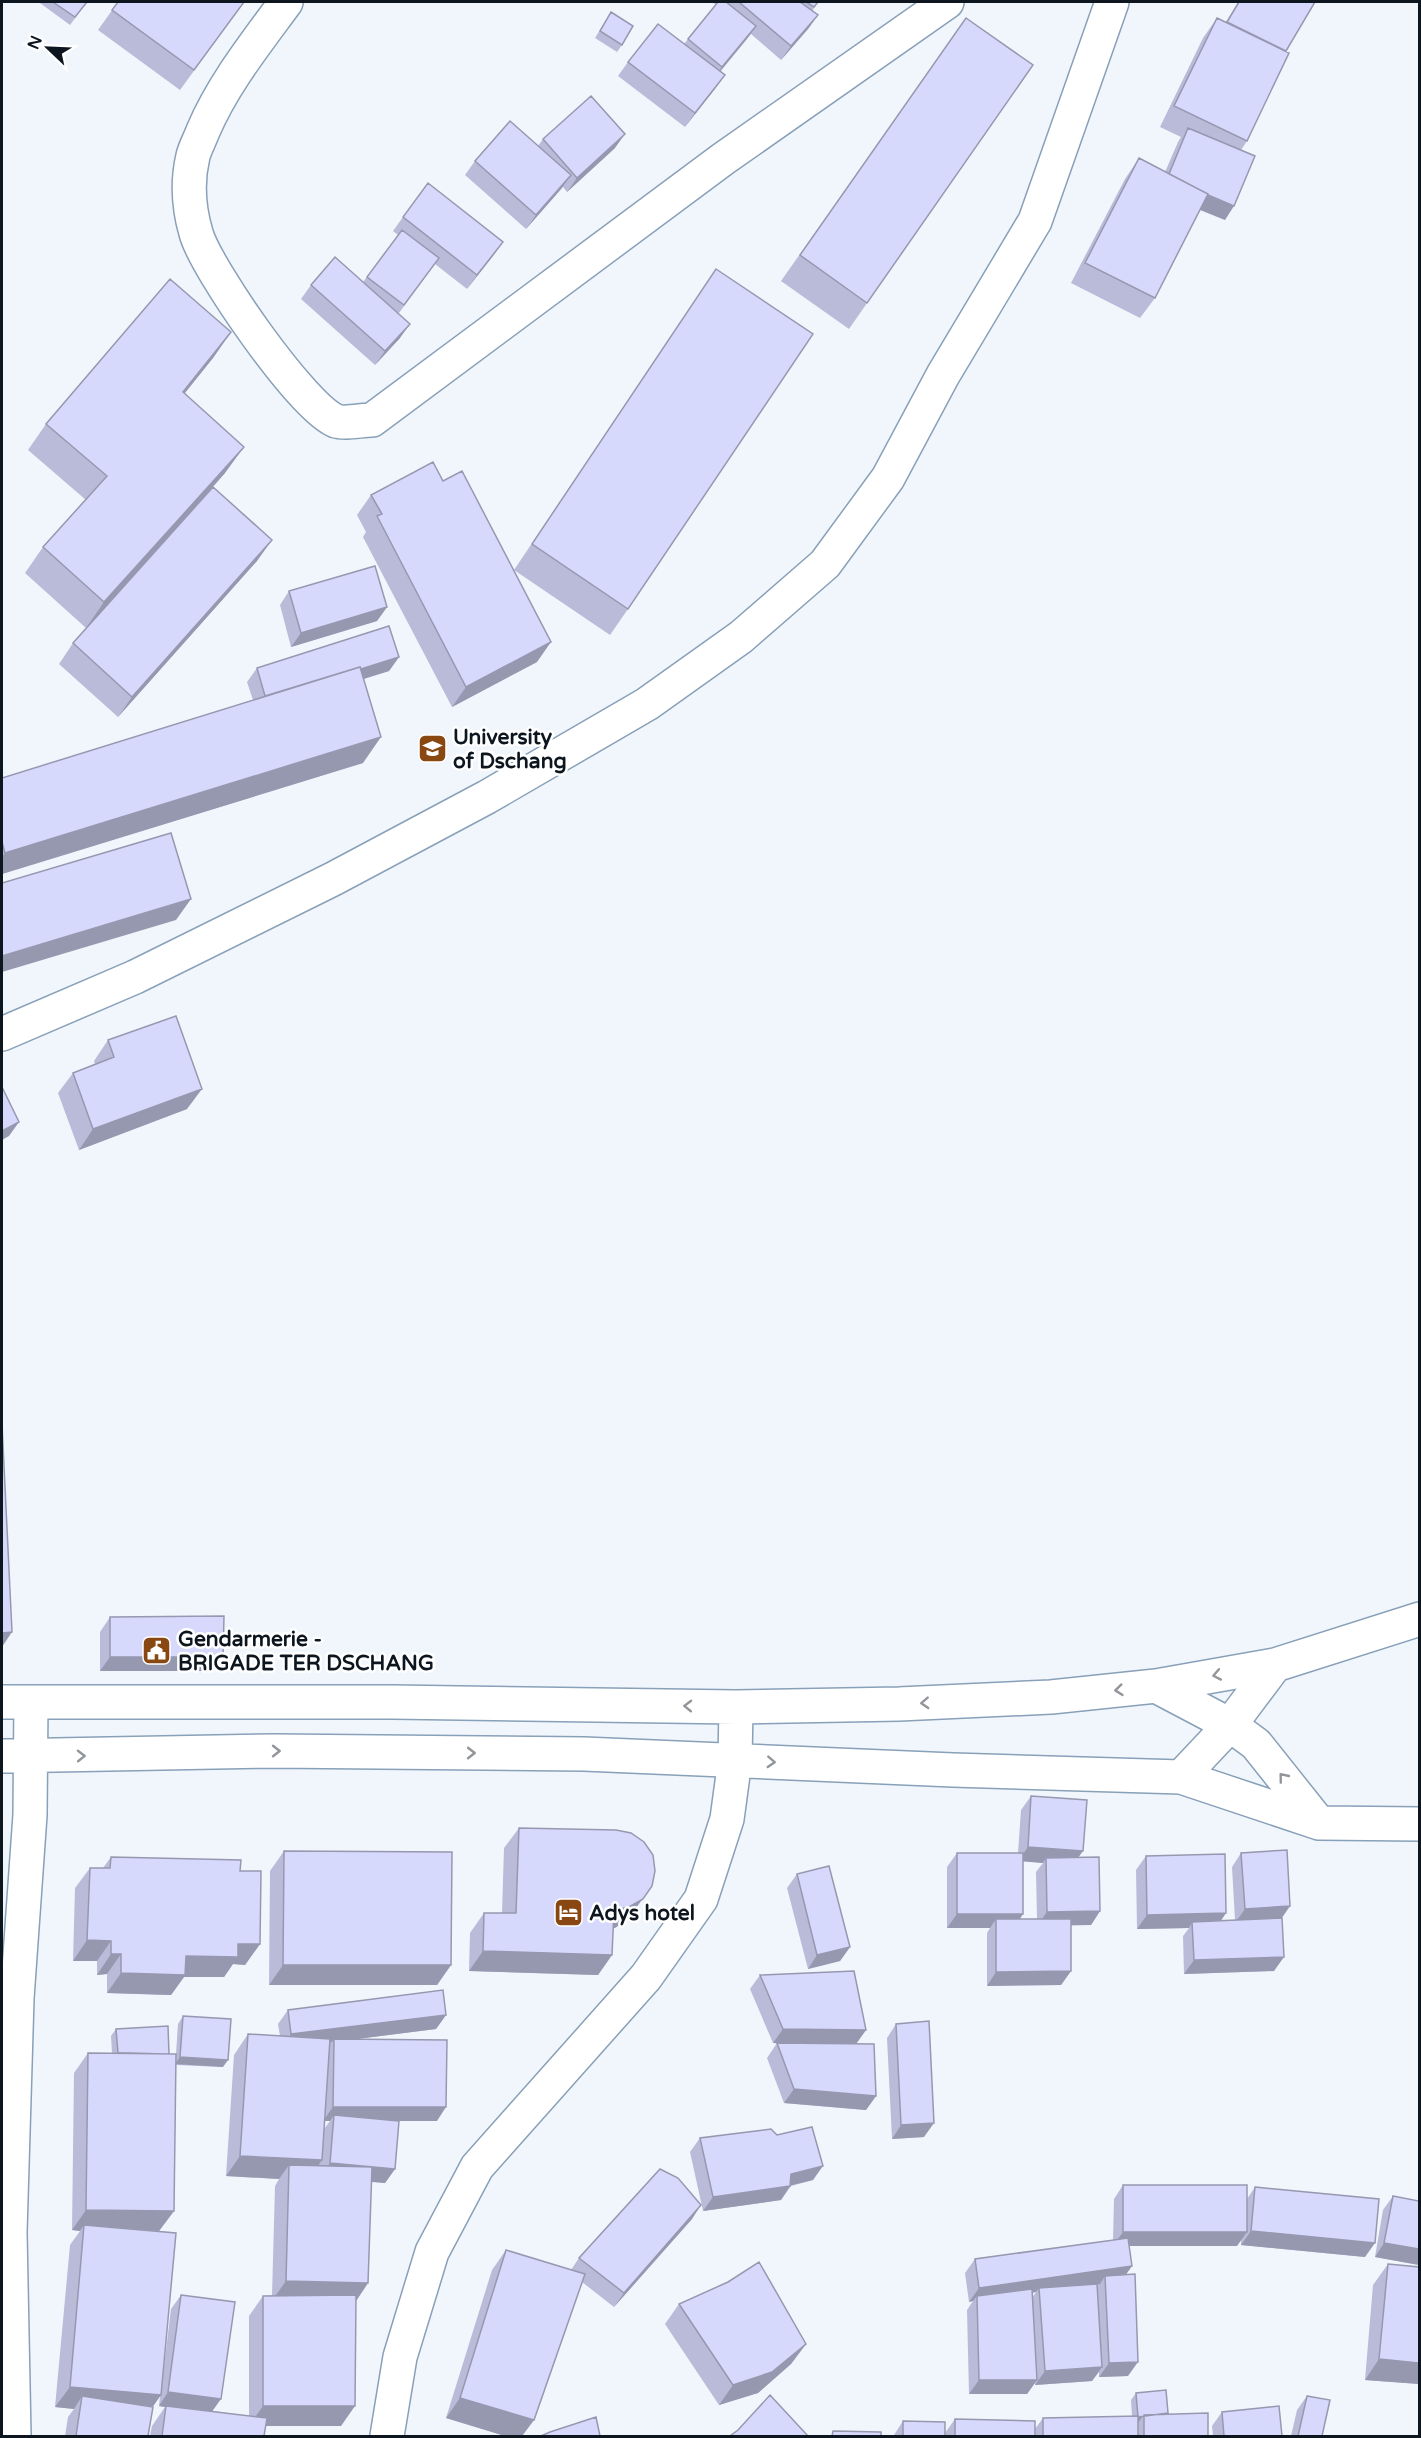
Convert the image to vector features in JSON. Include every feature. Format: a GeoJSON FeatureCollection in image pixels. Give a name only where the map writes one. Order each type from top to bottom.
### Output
{"type":"FeatureCollection","features":[{"type":"Feature","properties":{"kind":"street"},"geometry":{"type":"LineString","coordinates":[[286,2],[233,74],[210,115],[193,156],[189,193],[196,234],[222,285],[309,401],[337,421],[372,420],[713,166],[947,2]]}},
{"type":"Feature","properties":{"kind":"street"},"geometry":{"type":"LineString","coordinates":[[2,1034],[135,978],[333,879],[487,797],[647,704],[741,637],[825,564],[888,478],[943,375],[1035,221],[1112,2]]}},
{"type":"Feature","properties":{"kind":"street"},"geometry":{"type":"LineString","coordinates":[[14,2436],[10,2232],[17,1998],[30,1815],[16,1757],[16,1702],[392,1702],[735,1707],[899,1704],[1052,1697],[1156,1686],[1275,1665],[1419,1618]]}},
{"type":"Feature","properties":{"kind":"street"},"geometry":{"type":"LineString","coordinates":[[1181,1777],[1230,1725],[1275,1665]]}},
{"type":"Feature","properties":{"kind":"street"},"geometry":{"type":"LineString","coordinates":[[1156,1686],[1230,1725],[1256,1744],[1319,1822]]}},
{"type":"Feature","properties":{"kind":"street"},"geometry":{"type":"LineString","coordinates":[[387,2436],[400,2357],[432,2252],[477,2167],[646,1977],[701,1899],[727,1819],[735,1760],[735,1707]]}},
{"type":"Feature","properties":{"kind":"street"},"geometry":{"type":"LineString","coordinates":[[16,1757],[274,1751],[584,1754],[1181,1777],[1319,1822],[1419,1824]]}},
{"type":"Feature","properties":{"kind":"building"},"geometry":{"type":"Polygon","coordinates":[[[53,2],[87,2],[75,17],[53,2]]]}},
{"type":"Feature","properties":{"kind":"building"},"geometry":{"type":"Polygon","coordinates":[[[118,2],[244,2],[194,70],[112,10],[118,2]]]}},
{"type":"Feature","properties":{"kind":"building"},"geometry":{"type":"Polygon","coordinates":[[[718,2],[726,2],[756,26],[722,67],[688,39],[718,2]]]}},
{"type":"Feature","properties":{"kind":"building"},"geometry":{"type":"Polygon","coordinates":[[[739,2],[800,2],[818,15],[791,46],[739,2]]]}},
{"type":"Feature","properties":{"kind":"building"},"geometry":{"type":"Polygon","coordinates":[[[806,2],[818,2],[814,7],[806,2]]]}},
{"type":"Feature","properties":{"kind":"building"},"geometry":{"type":"Polygon","coordinates":[[[1239,2],[1315,2],[1286,51],[1227,22],[1239,2]]]}},
{"type":"Feature","properties":{"kind":"building"},"geometry":{"type":"Polygon","coordinates":[[[611,12],[633,26],[622,45],[600,31],[611,12]]]}},
{"type":"Feature","properties":{"kind":"building"},"geometry":{"type":"Polygon","coordinates":[[[966,18],[1033,65],[867,303],[800,255],[966,18]]]}},
{"type":"Feature","properties":{"kind":"building"},"geometry":{"type":"Polygon","coordinates":[[[1217,18],[1289,53],[1247,141],[1174,106],[1217,18]]]}},
{"type":"Feature","properties":{"kind":"building"},"geometry":{"type":"Polygon","coordinates":[[[658,24],[725,75],[695,113],[628,62],[658,24]]]}},
{"type":"Feature","properties":{"kind":"building"},"geometry":{"type":"Polygon","coordinates":[[[591,96],[625,134],[577,178],[543,139],[591,96]]]}},
{"type":"Feature","properties":{"kind":"building"},"geometry":{"type":"Polygon","coordinates":[[[510,121],[571,175],[536,215],[475,161],[510,121]]]}},
{"type":"Feature","properties":{"kind":"building"},"geometry":{"type":"Polygon","coordinates":[[[1188,128],[1255,156],[1234,206],[1169,174],[1188,128]]]}},
{"type":"Feature","properties":{"kind":"building"},"geometry":{"type":"Polygon","coordinates":[[[1139,158],[1208,194],[1155,298],[1085,263],[1139,158]]]}},
{"type":"Feature","properties":{"kind":"building"},"geometry":{"type":"Polygon","coordinates":[[[428,183],[503,242],[477,275],[403,217],[428,183]]]}},
{"type":"Feature","properties":{"kind":"building"},"geometry":{"type":"Polygon","coordinates":[[[402,230],[439,258],[404,305],[367,277],[402,230]]]}},
{"type":"Feature","properties":{"kind":"building"},"geometry":{"type":"Polygon","coordinates":[[[335,257],[410,324],[385,351],[311,285],[335,257]]]}},
{"type":"Feature","properties":{"kind":"building"},"geometry":{"type":"Polygon","coordinates":[[[716,269],[813,334],[628,609],[532,544],[716,269]]]}},
{"type":"Feature","properties":{"kind":"building"},"geometry":{"type":"Polygon","coordinates":[[[170,279],[231,332],[183,392],[244,447],[104,602],[43,547],[107,476],[46,424],[170,279]]]}},
{"type":"Feature","properties":{"kind":"building"},"geometry":{"type":"Polygon","coordinates":[[[433,462],[443,481],[462,471],[551,642],[466,687],[377,516],[382,514],[371,495],[433,462]]]}},
{"type":"Feature","properties":{"kind":"building"},"geometry":{"type":"Polygon","coordinates":[[[213,487],[272,540],[132,697],[73,643],[213,487]]]}},
{"type":"Feature","properties":{"kind":"building"},"geometry":{"type":"Polygon","coordinates":[[[375,566],[387,607],[301,633],[289,591],[375,566]]]}},
{"type":"Feature","properties":{"kind":"building"},"geometry":{"type":"Polygon","coordinates":[[[389,626],[399,657],[265,696],[257,668],[389,626]]]}},
{"type":"Feature","properties":{"kind":"building"},"geometry":{"type":"Polygon","coordinates":[[[360,667],[381,737],[5,853],[2,842],[2,778],[360,667]]]}},
{"type":"Feature","properties":{"kind":"building"},"geometry":{"type":"Polygon","coordinates":[[[171,833],[191,899],[2,956],[2,883],[171,833]]]}},
{"type":"Feature","properties":{"kind":"building"},"geometry":{"type":"Polygon","coordinates":[[[176,1016],[202,1089],[93,1129],[73,1073],[114,1057],[108,1040],[176,1016]]]}},
{"type":"Feature","properties":{"kind":"building"},"geometry":{"type":"Polygon","coordinates":[[[2,1087],[19,1122],[2,1131],[2,1087]]]}},
{"type":"Feature","properties":{"kind":"building"},"geometry":{"type":"Polygon","coordinates":[[[2,1424],[12,1632],[2,1633],[2,1424]]]}},
{"type":"Feature","properties":{"kind":"building"},"geometry":{"type":"Polygon","coordinates":[[[224,1616],[223,1657],[110,1657],[110,1617],[224,1616]]]}},
{"type":"Feature","properties":{"kind":"building"},"geometry":{"type":"Polygon","coordinates":[[[1031,1796],[1087,1800],[1083,1851],[1028,1847],[1031,1796]]]}},
{"type":"Feature","properties":{"kind":"building","name":"Adys hotel"},"geometry":{"type":"Polygon","coordinates":[[[519,1828],[616,1830],[631,1833],[644,1842],[653,1855],[655,1871],[652,1886],[643,1899],[629,1907],[614,1910],[612,1955],[483,1951],[484,1913],[516,1913],[519,1828]]]}},
{"type":"Feature","properties":{"kind":"building"},"geometry":{"type":"Polygon","coordinates":[[[1287,1850],[1290,1906],[1245,1909],[1241,1853],[1287,1850]]]}},
{"type":"Feature","properties":{"kind":"building"},"geometry":{"type":"Polygon","coordinates":[[[284,1851],[452,1852],[451,1965],[283,1965],[284,1851]]]}},
{"type":"Feature","properties":{"kind":"building"},"geometry":{"type":"Polygon","coordinates":[[[957,1853],[1023,1853],[1023,1914],[957,1914],[957,1853]]]}},
{"type":"Feature","properties":{"kind":"building"},"geometry":{"type":"Polygon","coordinates":[[[1225,1854],[1226,1913],[1147,1915],[1146,1856],[1225,1854]]]}},
{"type":"Feature","properties":{"kind":"building"},"geometry":{"type":"Polygon","coordinates":[[[111,1857],[241,1860],[240,1871],[261,1871],[260,1944],[238,1944],[238,1957],[186,1956],[185,1975],[121,1973],[121,1954],[111,1954],[111,1941],[87,1940],[90,1868],[110,1868],[111,1857]]]}},
{"type":"Feature","properties":{"kind":"building"},"geometry":{"type":"Polygon","coordinates":[[[1099,1857],[1100,1911],[1047,1912],[1046,1858],[1099,1857]]]}},
{"type":"Feature","properties":{"kind":"building"},"geometry":{"type":"Polygon","coordinates":[[[829,1866],[850,1947],[817,1955],[797,1874],[829,1866]]]}},
{"type":"Feature","properties":{"kind":"building"},"geometry":{"type":"Polygon","coordinates":[[[1282,1918],[1284,1957],[1194,1960],[1192,1922],[1282,1918]]]}},
{"type":"Feature","properties":{"kind":"building"},"geometry":{"type":"Polygon","coordinates":[[[996,1919],[1071,1919],[1071,1971],[996,1972],[996,1919]]]}},
{"type":"Feature","properties":{"kind":"building"},"geometry":{"type":"Polygon","coordinates":[[[854,1971],[866,2030],[783,2029],[760,1975],[854,1971]]]}},
{"type":"Feature","properties":{"kind":"building"},"geometry":{"type":"Polygon","coordinates":[[[443,1990],[446,2015],[291,2034],[288,2010],[443,1990]]]}},
{"type":"Feature","properties":{"kind":"building"},"geometry":{"type":"Polygon","coordinates":[[[183,2016],[231,2019],[228,2060],[180,2057],[183,2016]]]}},
{"type":"Feature","properties":{"kind":"building"},"geometry":{"type":"Polygon","coordinates":[[[929,2021],[934,2123],[901,2125],[896,2024],[929,2021]]]}},
{"type":"Feature","properties":{"kind":"building"},"geometry":{"type":"Polygon","coordinates":[[[168,2026],[169,2054],[118,2053],[116,2029],[168,2026]]]}},
{"type":"Feature","properties":{"kind":"building"},"geometry":{"type":"Polygon","coordinates":[[[248,2034],[330,2039],[322,2160],[240,2156],[248,2034]]]}},
{"type":"Feature","properties":{"kind":"building"},"geometry":{"type":"Polygon","coordinates":[[[334,2039],[447,2040],[446,2107],[333,2107],[334,2039]]]}},
{"type":"Feature","properties":{"kind":"building"},"geometry":{"type":"Polygon","coordinates":[[[777,2043],[874,2044],[876,2096],[794,2089],[777,2043]]]}},
{"type":"Feature","properties":{"kind":"building"},"geometry":{"type":"Polygon","coordinates":[[[88,2053],[176,2054],[174,2211],[86,2210],[88,2053]]]}},
{"type":"Feature","properties":{"kind":"building"},"geometry":{"type":"Polygon","coordinates":[[[334,2115],[399,2121],[395,2169],[330,2163],[334,2115]]]}},
{"type":"Feature","properties":{"kind":"building"},"geometry":{"type":"Polygon","coordinates":[[[812,2127],[823,2166],[791,2174],[790,2186],[713,2197],[700,2138],[771,2129],[777,2135],[812,2127]]]}},
{"type":"Feature","properties":{"kind":"building"},"geometry":{"type":"Polygon","coordinates":[[[289,2165],[372,2167],[368,2283],[286,2281],[289,2165]]]}},
{"type":"Feature","properties":{"kind":"building"},"geometry":{"type":"Polygon","coordinates":[[[660,2169],[678,2178],[701,2205],[624,2293],[579,2258],[660,2169]]]}},
{"type":"Feature","properties":{"kind":"building"},"geometry":{"type":"Polygon","coordinates":[[[1123,2185],[1247,2185],[1247,2232],[1123,2232],[1123,2185]]]}},
{"type":"Feature","properties":{"kind":"building"},"geometry":{"type":"Polygon","coordinates":[[[1255,2187],[1379,2199],[1375,2243],[1251,2231],[1255,2187]]]}},
{"type":"Feature","properties":{"kind":"building"},"geometry":{"type":"Polygon","coordinates":[[[1393,2196],[1419,2201],[1419,2249],[1384,2243],[1393,2196]]]}},
{"type":"Feature","properties":{"kind":"building"},"geometry":{"type":"Polygon","coordinates":[[[84,2225],[176,2233],[161,2395],[70,2387],[84,2225]]]}},
{"type":"Feature","properties":{"kind":"building"},"geometry":{"type":"Polygon","coordinates":[[[1128,2238],[1132,2266],[979,2288],[975,2259],[1128,2238]]]}},
{"type":"Feature","properties":{"kind":"building"},"geometry":{"type":"Polygon","coordinates":[[[506,2250],[585,2274],[534,2420],[460,2398],[506,2250]]]}},
{"type":"Feature","properties":{"kind":"building"},"geometry":{"type":"Polygon","coordinates":[[[759,2262],[806,2344],[772,2372],[733,2385],[679,2304],[728,2282],[759,2262]]]}},
{"type":"Feature","properties":{"kind":"building"},"geometry":{"type":"Polygon","coordinates":[[[1388,2264],[1419,2267],[1419,2363],[1379,2359],[1388,2264]]]}},
{"type":"Feature","properties":{"kind":"building"},"geometry":{"type":"Polygon","coordinates":[[[1135,2274],[1138,2362],[1109,2363],[1105,2276],[1135,2274]]]}},
{"type":"Feature","properties":{"kind":"building"},"geometry":{"type":"Polygon","coordinates":[[[1097,2284],[1102,2367],[1045,2371],[1039,2288],[1097,2284]]]}},
{"type":"Feature","properties":{"kind":"building"},"geometry":{"type":"Polygon","coordinates":[[[1032,2289],[1037,2380],[979,2380],[977,2296],[1032,2289]]]}},
{"type":"Feature","properties":{"kind":"building"},"geometry":{"type":"Polygon","coordinates":[[[181,2295],[235,2302],[221,2399],[168,2392],[181,2295]]]}},
{"type":"Feature","properties":{"kind":"building"},"geometry":{"type":"Polygon","coordinates":[[[356,2295],[355,2406],[263,2406],[263,2296],[356,2295]]]}},
{"type":"Feature","properties":{"kind":"building"},"geometry":{"type":"Polygon","coordinates":[[[1166,2390],[1168,2413],[1138,2417],[1136,2393],[1166,2390]]]}},
{"type":"Feature","properties":{"kind":"building"},"geometry":{"type":"Polygon","coordinates":[[[770,2395],[808,2436],[730,2436],[738,2430],[770,2395]]]}},
{"type":"Feature","properties":{"kind":"building"},"geometry":{"type":"Polygon","coordinates":[[[82,2396],[153,2407],[148,2436],[76,2436],[82,2396]]]}},
{"type":"Feature","properties":{"kind":"building"},"geometry":{"type":"Polygon","coordinates":[[[1307,2396],[1330,2400],[1322,2436],[1298,2436],[1307,2396]]]}},
{"type":"Feature","properties":{"kind":"building"},"geometry":{"type":"Polygon","coordinates":[[[166,2406],[267,2418],[264,2436],[162,2436],[166,2406]]]}},
{"type":"Feature","properties":{"kind":"building"},"geometry":{"type":"Polygon","coordinates":[[[1279,2406],[1282,2436],[1224,2436],[1222,2412],[1279,2406]]]}},
{"type":"Feature","properties":{"kind":"building"},"geometry":{"type":"Polygon","coordinates":[[[1208,2413],[1208,2436],[1144,2436],[1144,2415],[1208,2413]]]}},
{"type":"Feature","properties":{"kind":"building"},"geometry":{"type":"Polygon","coordinates":[[[1138,2416],[1138,2436],[1043,2436],[1043,2418],[1138,2416]]]}},
{"type":"Feature","properties":{"kind":"building"},"geometry":{"type":"Polygon","coordinates":[[[596,2417],[600,2436],[541,2436],[550,2432],[596,2417]]]}},
{"type":"Feature","properties":{"kind":"building"},"geometry":{"type":"Polygon","coordinates":[[[955,2419],[1035,2421],[1035,2436],[955,2436],[955,2419]]]}},
{"type":"Feature","properties":{"kind":"building"},"geometry":{"type":"Polygon","coordinates":[[[903,2421],[945,2422],[945,2436],[903,2436],[903,2421]]]}},
{"type":"Feature","properties":{"kind":"building"},"geometry":{"type":"Polygon","coordinates":[[[833,2431],[881,2432],[881,2436],[832,2436],[833,2431]]]}},
{"type":"Feature","properties":{"kind":"place","name":"University of Dschang"},"geometry":{"type":"Point","coordinates":[432,749]}},
{"type":"Feature","properties":{"kind":"place","name":"Gendarmerie - BRIGADE TER DSCHANG"},"geometry":{"type":"Point","coordinates":[157,1651]}},
{"type":"Feature","properties":{"kind":"place","name":"Adys hotel"},"geometry":{"type":"Point","coordinates":[568,1913]}}]}
